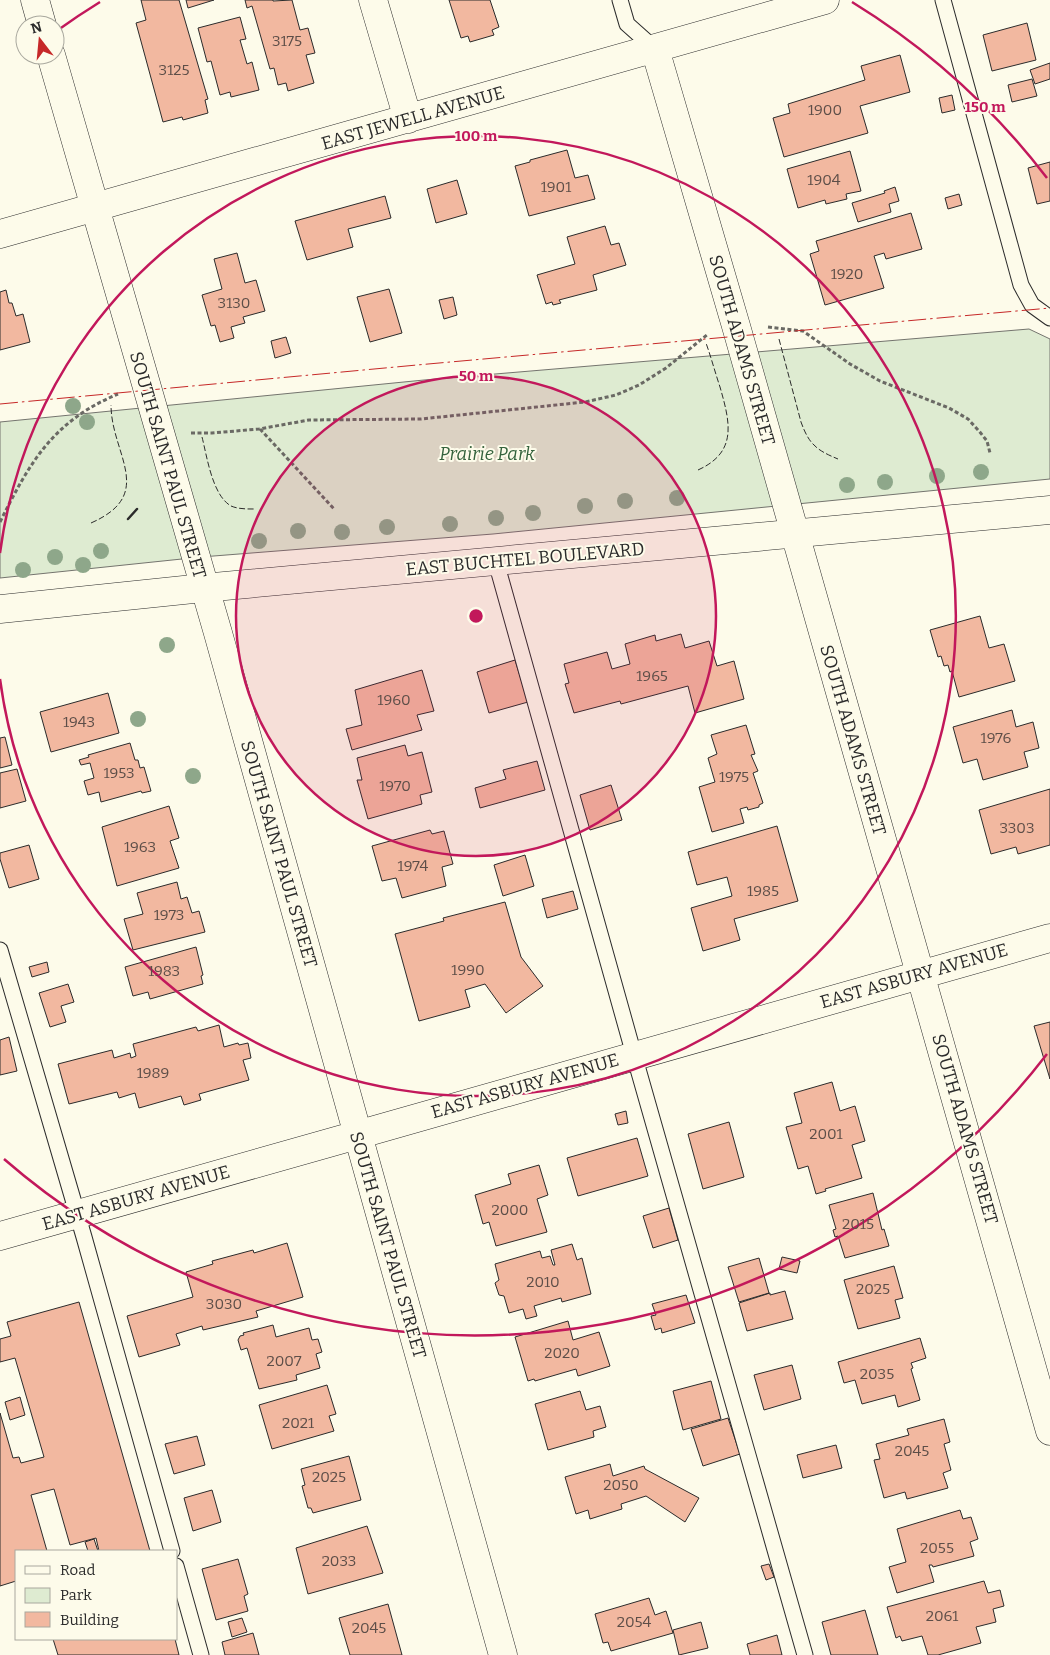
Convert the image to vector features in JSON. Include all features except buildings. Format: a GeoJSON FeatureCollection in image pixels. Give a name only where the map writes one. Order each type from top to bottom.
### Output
{"type":"FeatureCollection","features":[{"type":"Feature","properties":{"kind":"street"},"geometry":{"type":"LineString","coordinates":[[35,0],[39,15]]}},
{"type":"Feature","properties":{"kind":"street"},"geometry":{"type":"LineString","coordinates":[[373,0],[408,119]]}},
{"type":"Feature","properties":{"kind":"street","name":"EAST JEWELL AVENUE"},"geometry":{"type":"LineString","coordinates":[[0,234],[825,0]]}},
{"type":"Feature","properties":{"kind":"street","name":"SOUTH ADAMS STREET"},"geometry":{"type":"LineString","coordinates":[[655,49],[736,326],[1050,1431]]}},
{"type":"Feature","properties":{"kind":"street","name":"SOUTH SAINT PAUL STREET"},"geometry":{"type":"LineString","coordinates":[[54,65],[203,588],[218,633],[503,1655]]}},
{"type":"Feature","properties":{"kind":"street","name":"EAST BUCHTEL BOULEVARD"},"geometry":{"type":"LineString","coordinates":[[0,609],[203,588],[1050,510]]}},
{"type":"Feature","properties":{"kind":"street","name":"EAST ASBURY AVENUE"},"geometry":{"type":"LineString","coordinates":[[0,1236],[1050,938]]}},
{"type":"Feature","properties":{"kind":"lane"},"geometry":{"type":"LineString","coordinates":[[620,0],[627,24],[655,49]]}},
{"type":"Feature","properties":{"kind":"lane"},"geometry":{"type":"LineString","coordinates":[[942,0],[1021,285],[1032,305],[1050,318]]}},
{"type":"Feature","properties":{"kind":"lane"},"geometry":{"type":"LineString","coordinates":[[496,562],[805,1655]]}},
{"type":"Feature","properties":{"kind":"lane"},"geometry":{"type":"LineString","coordinates":[[0,950],[172,1550]]}},
{"type":"Feature","properties":{"kind":"lane"},"geometry":{"type":"LineString","coordinates":[[178,1573],[201,1655]]}},
{"type":"Feature","properties":{"kind":"path"},"geometry":{"type":"LineString","coordinates":[[159,434],[212,433],[259,429],[309,420],[421,419],[534,408],[600,398],[616,395],[638,385],[666,368],[710,333],[736,326],[803,331],[850,364],[880,382],[949,408],[968,419],[987,441],[990,453]]}},
{"type":"Feature","properties":{"kind":"path"},"geometry":{"type":"LineString","coordinates":[[0,522],[19,484],[39,453],[59,430],[82,412],[101,401],[144,383]]}},
{"type":"Feature","properties":{"kind":"path"},"geometry":{"type":"LineString","coordinates":[[259,429],[335,510]]}},
{"type":"Feature","properties":{"kind":"green space","name":"Prairie Park"},"geometry":{"type":"Polygon","coordinates":[[[1029,329],[1050,339],[1050,479],[493,534],[201,557],[0,578],[0,422],[424,380],[1029,329]]]}},
{"type":"Feature","properties":{"kind":"fence"},"geometry":{"type":"LineString","coordinates":[[779,339],[804,430],[814,445],[824,453],[838,459]]}},
{"type":"Feature","properties":{"kind":"fence"},"geometry":{"type":"LineString","coordinates":[[698,470],[711,463],[720,454],[728,435],[724,400],[706,343]]}},
{"type":"Feature","properties":{"kind":"fence"},"geometry":{"type":"LineString","coordinates":[[91,523],[111,512],[122,499],[126,486],[126,472],[113,423],[111,405]]}},
{"type":"Feature","properties":{"kind":"fence"},"geometry":{"type":"LineString","coordinates":[[202,437],[211,474],[219,493],[231,506],[242,509],[254,509]]}},
{"type":"Feature","properties":{"kind":"wall"},"geometry":{"type":"LineString","coordinates":[[128,519],[137,509]]}},
{"type":"Feature","properties":{"kind":"power"},"geometry":{"type":"LineString","coordinates":[[0,404],[1050,308]]}}]}
